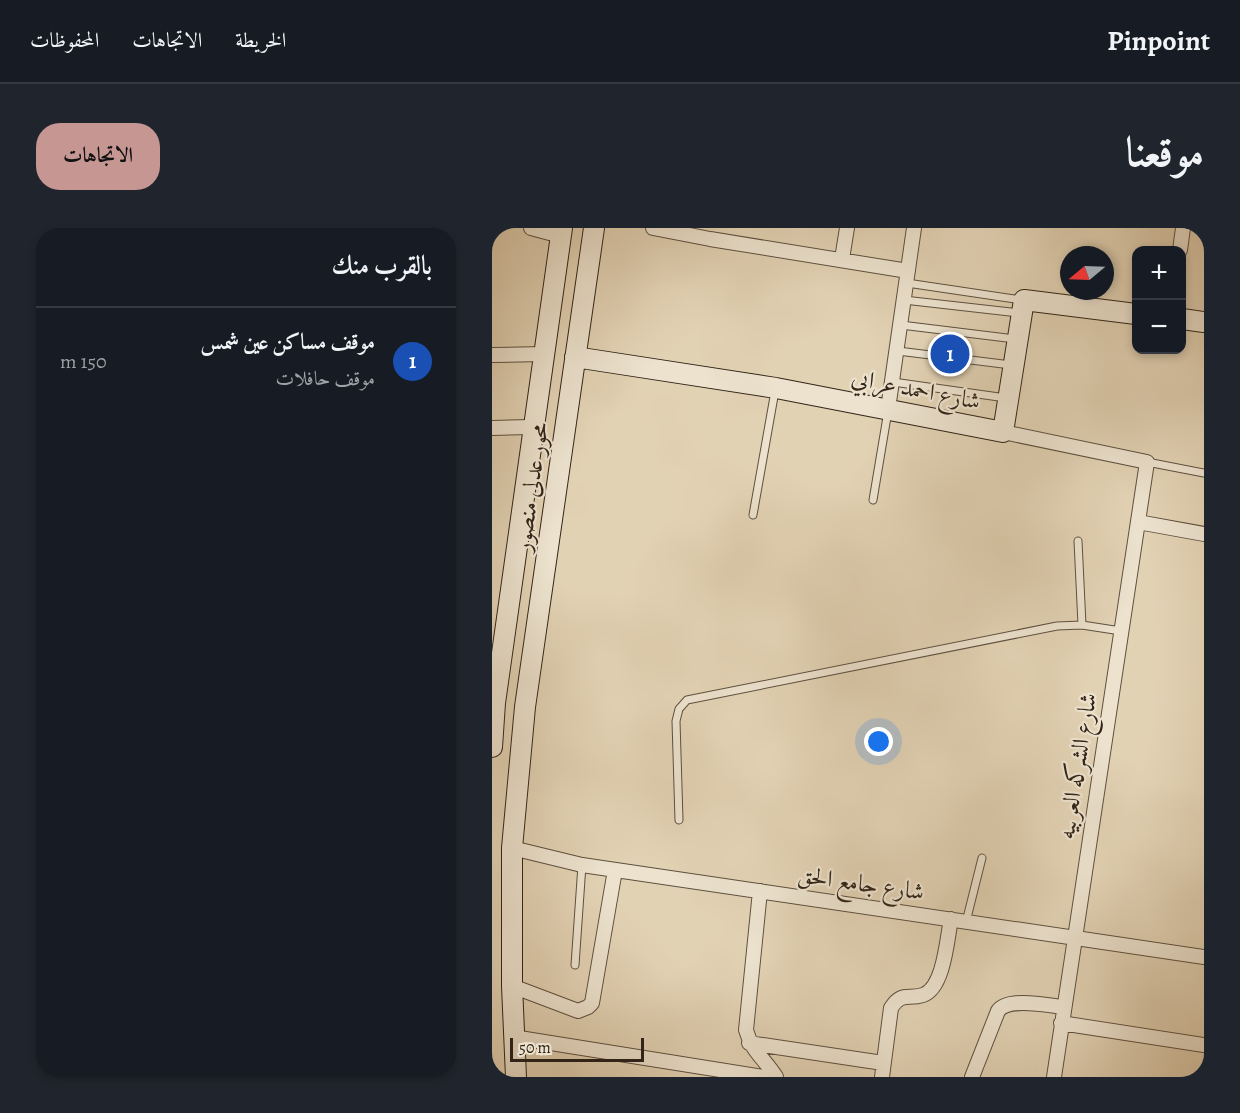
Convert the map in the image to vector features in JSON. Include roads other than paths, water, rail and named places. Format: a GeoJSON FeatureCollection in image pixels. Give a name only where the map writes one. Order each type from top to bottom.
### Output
{"type":"FeatureCollection","features":[{"type":"Feature","properties":{"kind":"main road","name":"محور عدلى منصور"},"geometry":{"type":"LineString","coordinates":[[516,1077],[512,986],[512,848],[525,707],[594,228]]}},
{"type":"Feature","properties":{"kind":"main road","name":"محور عدلى منصور"},"geometry":{"type":"LineString","coordinates":[[492,747],[495,703],[561,232]]}},
{"type":"Feature","properties":{"kind":"main road","name":"شارع احمد عرابي"},"geometry":{"type":"LineString","coordinates":[[575,357],[776,388],[1003,432],[1023,307]]}},
{"type":"Feature","properties":{"kind":"main road"},"geometry":{"type":"LineString","coordinates":[[1023,307],[1132,314]]}},
{"type":"Feature","properties":{"kind":"main road"},"geometry":{"type":"LineString","coordinates":[[1186,320],[1204,322]]}},
{"type":"Feature","properties":{"kind":"street"},"geometry":{"type":"LineString","coordinates":[[531,228],[561,232]]}},
{"type":"Feature","properties":{"kind":"street"},"geometry":{"type":"LineString","coordinates":[[653,228],[711,234],[842,259],[908,277]]}},
{"type":"Feature","properties":{"kind":"street"},"geometry":{"type":"LineString","coordinates":[[842,259],[847,228]]}},
{"type":"Feature","properties":{"kind":"street"},"geometry":{"type":"LineString","coordinates":[[888,409],[914,228]]}},
{"type":"Feature","properties":{"kind":"street"},"geometry":{"type":"LineString","coordinates":[[1180,246],[1182,228]]}},
{"type":"Feature","properties":{"kind":"street"},"geometry":{"type":"LineString","coordinates":[[492,355],[544,354]]}},
{"type":"Feature","properties":{"kind":"street"},"geometry":{"type":"LineString","coordinates":[[492,428],[533,427]]}},
{"type":"Feature","properties":{"kind":"street"},"geometry":{"type":"LineString","coordinates":[[1003,432],[1147,462]]}},
{"type":"Feature","properties":{"kind":"street","name":"شارع الشركه العربيه"},"geometry":{"type":"LineString","coordinates":[[1054,1077],[1147,462]]}},
{"type":"Feature","properties":{"kind":"street"},"geometry":{"type":"LineString","coordinates":[[1138,522],[1204,534]]}},
{"type":"Feature","properties":{"kind":"street","name":"شارع جامع الحق"},"geometry":{"type":"LineString","coordinates":[[512,848],[582,865],[1204,957]]}},
{"type":"Feature","properties":{"kind":"street"},"geometry":{"type":"LineString","coordinates":[[512,986],[578,1011],[592,1003],[615,870]]}},
{"type":"Feature","properties":{"kind":"street"},"geometry":{"type":"LineString","coordinates":[[760,891],[746,1030],[749,1043],[776,1077]]}},
{"type":"Feature","properties":{"kind":"street"},"geometry":{"type":"LineString","coordinates":[[749,1043],[883,1070],[891,1008],[896,1000],[905,996],[922,995],[933,990],[939,979],[951,919]]}},
{"type":"Feature","properties":{"kind":"street"},"geometry":{"type":"LineString","coordinates":[[972,1077],[1001,1006],[1012,1003],[1063,1007]]}},
{"type":"Feature","properties":{"kind":"street"},"geometry":{"type":"LineString","coordinates":[[1061,1023],[1204,1045]]}},
{"type":"Feature","properties":{"kind":"street"},"geometry":{"type":"LineString","coordinates":[[513,1036],[764,1077]]}},
{"type":"Feature","properties":{"kind":"lane"},"geometry":{"type":"LineString","coordinates":[[908,277],[1023,307]]}},
{"type":"Feature","properties":{"kind":"lane"},"geometry":{"type":"LineString","coordinates":[[904,300],[1023,307]]}},
{"type":"Feature","properties":{"kind":"lane"},"geometry":{"type":"LineString","coordinates":[[901,325],[1018,339]]}},
{"type":"Feature","properties":{"kind":"lane"},"geometry":{"type":"LineString","coordinates":[[898,351],[1014,366]]}},
{"type":"Feature","properties":{"kind":"lane"},"geometry":{"type":"LineString","coordinates":[[892,382],[1008,398]]}},
{"type":"Feature","properties":{"kind":"lane"},"geometry":{"type":"LineString","coordinates":[[753,515],[776,388]]}},
{"type":"Feature","properties":{"kind":"lane"},"geometry":{"type":"LineString","coordinates":[[873,500],[888,409]]}},
{"type":"Feature","properties":{"kind":"lane"},"geometry":{"type":"LineString","coordinates":[[1147,462],[1204,473]]}},
{"type":"Feature","properties":{"kind":"lane"},"geometry":{"type":"LineString","coordinates":[[1078,541],[1082,625]]}},
{"type":"Feature","properties":{"kind":"lane"},"geometry":{"type":"LineString","coordinates":[[679,820],[676,721],[679,709],[687,700],[1045,628],[1082,625],[1121,631]]}},
{"type":"Feature","properties":{"kind":"lane"},"geometry":{"type":"LineString","coordinates":[[966,922],[982,858]]}},
{"type":"Feature","properties":{"kind":"lane"},"geometry":{"type":"LineString","coordinates":[[575,965],[582,865]]}},
{"type":"Feature","properties":{"kind":"place","name":"موقف مساكن عين شمس"},"geometry":{"type":"Point","coordinates":[950,354]}}]}
